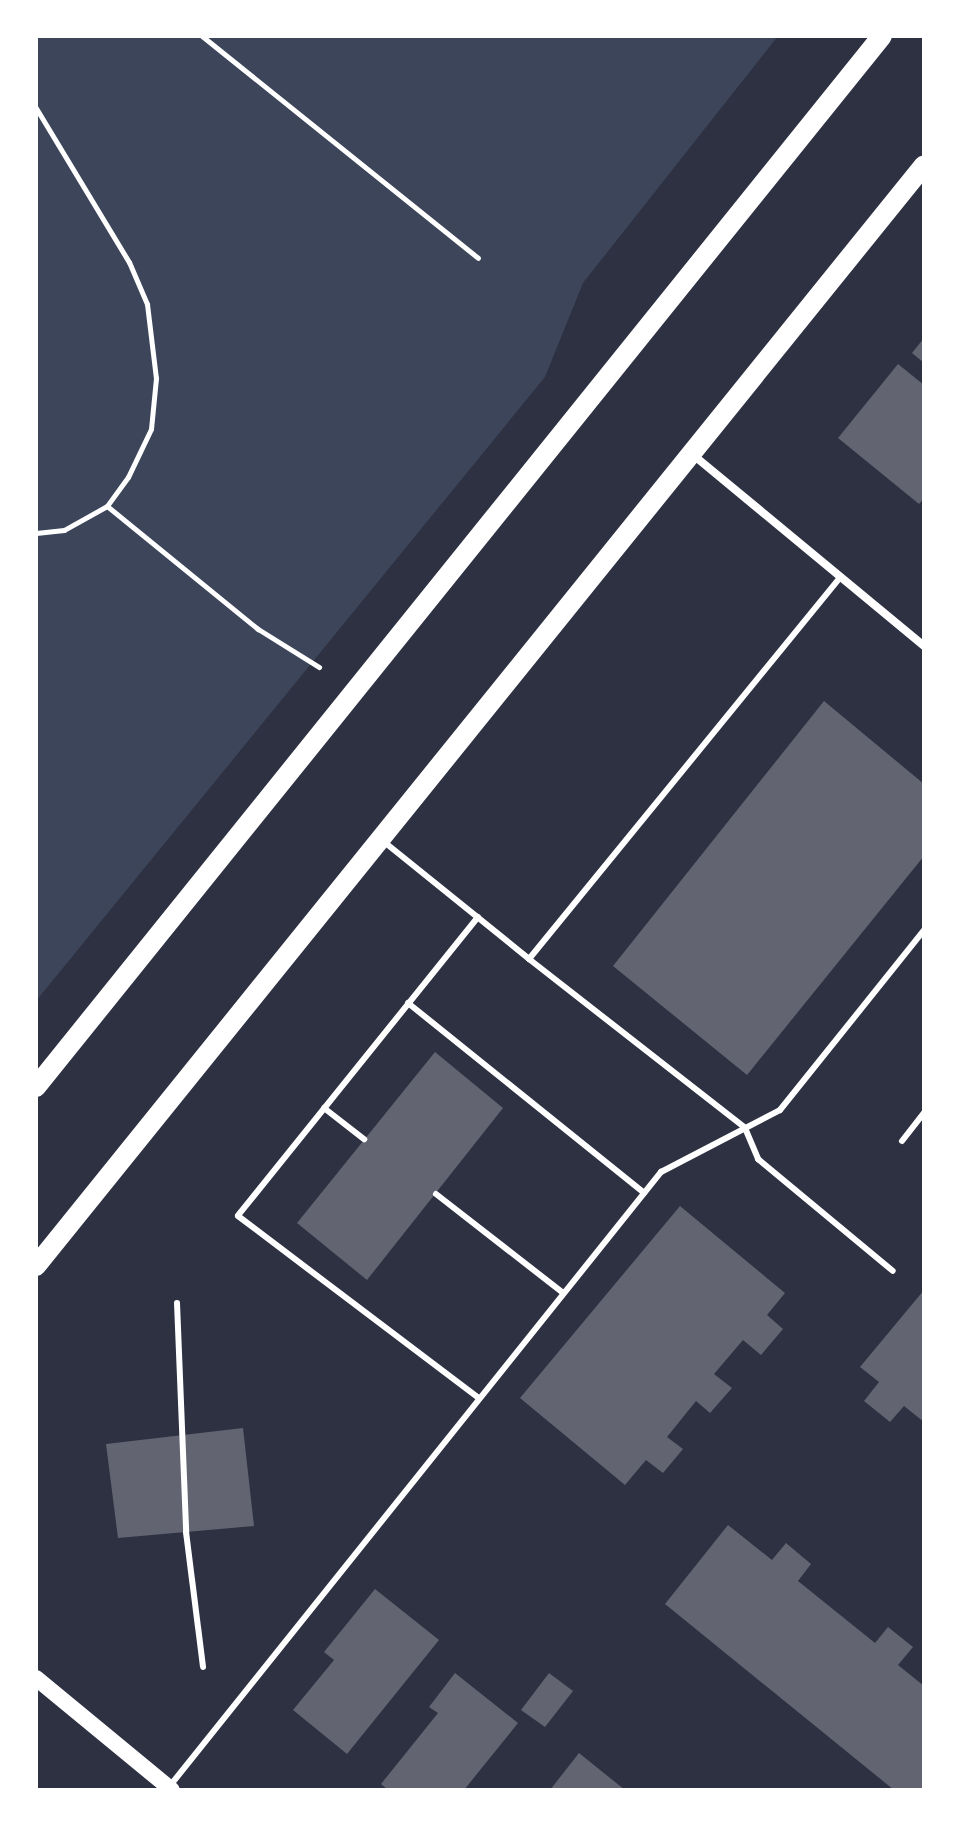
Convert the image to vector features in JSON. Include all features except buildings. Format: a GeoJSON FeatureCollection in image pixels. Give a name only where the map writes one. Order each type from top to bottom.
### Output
{"type":"FeatureCollection","features":[{"type":"Feature","properties":{"kind":"main road"},"geometry":{"type":"LineString","coordinates":[[36,1087],[882,36]]}},
{"type":"Feature","properties":{"kind":"main road"},"geometry":{"type":"LineString","coordinates":[[36,1266],[924,165]]}},
{"type":"Feature","properties":{"kind":"main road"},"geometry":{"type":"LineString","coordinates":[[36,1678],[171,1789]]}},
{"type":"Feature","properties":{"kind":"street"},"geometry":{"type":"LineString","coordinates":[[691,454],[924,646]]}},
{"type":"Feature","properties":{"kind":"lane"},"geometry":{"type":"LineString","coordinates":[[529,959],[841,577]]}},
{"type":"Feature","properties":{"kind":"lane"},"geometry":{"type":"LineString","coordinates":[[380,839],[745,1128],[758,1159],[893,1271]]}},
{"type":"Feature","properties":{"kind":"lane"},"geometry":{"type":"LineString","coordinates":[[478,917],[238,1216],[479,1398]]}},
{"type":"Feature","properties":{"kind":"lane"},"geometry":{"type":"LineString","coordinates":[[171,1789],[661,1172],[780,1110],[924,930]]}},
{"type":"Feature","properties":{"kind":"lane"},"geometry":{"type":"LineString","coordinates":[[408,1003],[644,1193]]}},
{"type":"Feature","properties":{"kind":"lane"},"geometry":{"type":"LineString","coordinates":[[324,1108],[364,1139]]}},
{"type":"Feature","properties":{"kind":"lane"},"geometry":{"type":"LineString","coordinates":[[902,1141],[924,1113]]}},
{"type":"Feature","properties":{"kind":"lane"},"geometry":{"type":"LineString","coordinates":[[436,1194],[563,1293]]}},
{"type":"Feature","properties":{"kind":"lane"},"geometry":{"type":"LineString","coordinates":[[177,1303],[186,1532],[203,1667]]}},
{"type":"Feature","properties":{"kind":"path"},"geometry":{"type":"LineString","coordinates":[[202,36],[478,258]]}},
{"type":"Feature","properties":{"kind":"path"},"geometry":{"type":"LineString","coordinates":[[36,108],[129,262],[147,304],[156,351],[151,429],[128,477],[107,506],[64,530],[36,533]]}},
{"type":"Feature","properties":{"kind":"path"},"geometry":{"type":"LineString","coordinates":[[107,506],[258,629],[319,667]]}},
{"type":"Feature","properties":{"kind":"shaded area"},"geometry":{"type":"Polygon","coordinates":[[[36,36],[778,36],[583,283],[545,377],[36,1001],[36,36]]]}}]}
